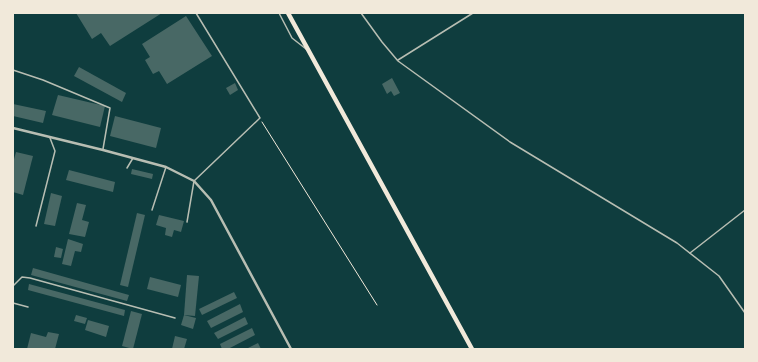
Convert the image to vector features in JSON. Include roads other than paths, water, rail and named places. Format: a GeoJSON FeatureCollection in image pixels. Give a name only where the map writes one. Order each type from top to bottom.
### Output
{"type":"FeatureCollection","features":[{"type":"Feature","properties":{"kind":"highway"},"geometry":{"type":"LineString","coordinates":[[290,15],[472,349]]}},
{"type":"Feature","properties":{"kind":"street"},"geometry":{"type":"LineString","coordinates":[[13,128],[166,167],[194,181],[211,200],[291,349]]}},
{"type":"Feature","properties":{"kind":"lane"},"geometry":{"type":"LineString","coordinates":[[187,222],[194,181],[260,118],[196,13]]}},
{"type":"Feature","properties":{"kind":"lane"},"geometry":{"type":"LineString","coordinates":[[279,13],[292,38],[309,52]]}},
{"type":"Feature","properties":{"kind":"lane"},"geometry":{"type":"LineString","coordinates":[[362,13],[382,42],[398,61],[510,142],[677,243],[718,276],[745,313]]}},
{"type":"Feature","properties":{"kind":"lane"},"geometry":{"type":"LineString","coordinates":[[398,61],[473,13]]}},
{"type":"Feature","properties":{"kind":"lane"},"geometry":{"type":"LineString","coordinates":[[13,70],[43,80],[110,108],[103,150]]}},
{"type":"Feature","properties":{"kind":"lane"},"geometry":{"type":"LineString","coordinates":[[36,226],[55,151],[50,138]]}},
{"type":"Feature","properties":{"kind":"lane"},"geometry":{"type":"LineString","coordinates":[[127,168],[133,158]]}},
{"type":"Feature","properties":{"kind":"lane"},"geometry":{"type":"LineString","coordinates":[[152,210],[166,167]]}},
{"type":"Feature","properties":{"kind":"lane"},"geometry":{"type":"LineString","coordinates":[[690,253],[745,210]]}},
{"type":"Feature","properties":{"kind":"lane"},"geometry":{"type":"LineString","coordinates":[[13,286],[22,277],[30,278],[175,318]]}},
{"type":"Feature","properties":{"kind":"lane"},"geometry":{"type":"LineString","coordinates":[[13,303],[28,307]]}}]}
